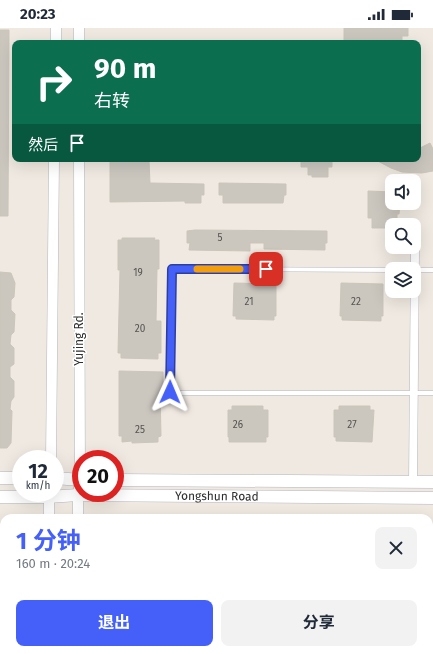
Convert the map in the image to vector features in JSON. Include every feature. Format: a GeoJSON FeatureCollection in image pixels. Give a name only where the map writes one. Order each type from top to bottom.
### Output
{"type":"FeatureCollection","features":[{"type":"Feature","properties":{"kind":"main road"},"geometry":{"type":"LineString","coordinates":[[0,478],[12,478]]}},
{"type":"Feature","properties":{"kind":"main road","name":"Yongshun Road"},"geometry":{"type":"LineString","coordinates":[[124,480],[433,482]]}},
{"type":"Feature","properties":{"kind":"main road","name":"Yongshun Road"},"geometry":{"type":"LineString","coordinates":[[124,495],[433,498]]}},
{"type":"Feature","properties":{"kind":"main road","name":"Yongshun Road"},"geometry":{"type":"LineString","coordinates":[[0,497],[12,497]]}},
{"type":"Feature","properties":{"kind":"street"},"geometry":{"type":"LineString","coordinates":[[56,28],[56,40]]}},
{"type":"Feature","properties":{"kind":"street"},"geometry":{"type":"LineString","coordinates":[[79,28],[79,40]]}},
{"type":"Feature","properties":{"kind":"street"},"geometry":{"type":"LineString","coordinates":[[51,450],[54,162]]}},
{"type":"Feature","properties":{"kind":"street","name":"Yujing Rd."},"geometry":{"type":"LineString","coordinates":[[79,162],[80,450]]}},
{"type":"Feature","properties":{"kind":"street"},"geometry":{"type":"LineString","coordinates":[[413,483],[414,298]]}},
{"type":"Feature","properties":{"kind":"street"},"geometry":{"type":"LineString","coordinates":[[49,502],[49,514]]}},
{"type":"Feature","properties":{"kind":"street","name":"Yujing Rd."},"geometry":{"type":"LineString","coordinates":[[78,502],[78,514]]}},
{"type":"Feature","properties":{"kind":"lane"},"geometry":{"type":"LineString","coordinates":[[385,270],[172,269],[170,392],[433,393]]}},
{"type":"Feature","properties":{"kind":"lane"},"geometry":{"type":"LineString","coordinates":[[421,270],[433,270]]}},
{"type":"Feature","properties":{"kind":"building"},"geometry":{"type":"Polygon","coordinates":[[[344,28],[408,28],[408,36],[402,36],[402,40],[344,40],[344,28]]]}},
{"type":"Feature","properties":{"kind":"building"},"geometry":{"type":"Polygon","coordinates":[[[0,30],[9,30],[8,216],[0,216],[0,30]]]}},
{"type":"Feature","properties":{"kind":"building"},"geometry":{"type":"Polygon","coordinates":[[[430,143],[433,149],[433,171],[422,173],[402,172],[380,162],[421,162],[421,148],[430,143]]]}},
{"type":"Feature","properties":{"kind":"building"},"geometry":{"type":"Polygon","coordinates":[[[110,162],[149,162],[150,183],[204,184],[204,195],[201,195],[201,203],[185,203],[185,201],[110,202],[110,162]]]}},
{"type":"Feature","properties":{"kind":"building"},"geometry":{"type":"Polygon","coordinates":[[[301,162],[332,162],[332,167],[328,167],[328,177],[312,177],[312,175],[308,175],[308,167],[301,167],[301,162]]]}},
{"type":"Feature","properties":{"kind":"building"},"geometry":{"type":"Polygon","coordinates":[[[219,183],[286,184],[286,195],[284,195],[283,203],[223,203],[223,195],[219,195],[219,183]]]}},
{"type":"Feature","properties":{"kind":"building"},"geometry":{"type":"Polygon","coordinates":[[[368,191],[385,192],[385,210],[399,210],[397,218],[385,218],[385,228],[372,228],[372,218],[368,218],[368,191]]]}},
{"type":"Feature","properties":{"kind":"building"},"geometry":{"type":"Polygon","coordinates":[[[187,231],[327,231],[327,243],[325,243],[325,250],[264,249],[264,243],[250,243],[250,251],[189,250],[190,243],[187,243],[187,231]]]}},
{"type":"Feature","properties":{"kind":"building"},"geometry":{"type":"Polygon","coordinates":[[[122,238],[155,238],[154,240],[159,240],[156,321],[161,321],[161,353],[158,353],[158,359],[121,358],[121,353],[118,353],[120,270],[118,270],[118,240],[122,240],[122,238]]]}},
{"type":"Feature","properties":{"kind":"building"},"geometry":{"type":"Polygon","coordinates":[[[0,272],[11,273],[15,283],[14,297],[11,300],[11,310],[15,314],[14,332],[11,335],[10,344],[14,348],[14,364],[10,367],[10,377],[14,381],[14,397],[11,401],[10,409],[12,411],[11,443],[7,448],[0,448],[0,272]]]}},
{"type":"Feature","properties":{"kind":"building"},"geometry":{"type":"Polygon","coordinates":[[[234,283],[276,284],[276,316],[274,316],[274,320],[236,319],[236,316],[233,316],[234,283]]]}},
{"type":"Feature","properties":{"kind":"building"},"geometry":{"type":"Polygon","coordinates":[[[341,283],[383,284],[383,316],[381,316],[381,321],[342,320],[342,316],[340,316],[341,283]]]}},
{"type":"Feature","properties":{"kind":"building"},"geometry":{"type":"Polygon","coordinates":[[[119,371],[163,372],[163,391],[160,391],[161,436],[158,437],[158,442],[122,442],[122,436],[119,436],[119,371]]]}},
{"type":"Feature","properties":{"kind":"building"},"geometry":{"type":"Polygon","coordinates":[[[232,406],[263,406],[263,410],[268,410],[268,437],[266,437],[266,442],[229,442],[228,410],[232,410],[232,406]]]}},
{"type":"Feature","properties":{"kind":"building"},"geometry":{"type":"Polygon","coordinates":[[[339,406],[370,406],[370,410],[374,410],[372,442],[336,441],[336,437],[334,437],[334,410],[339,410],[339,406]]]}},
{"type":"Feature","properties":{"kind":"slow traffic"},"geometry":{"type":"LineString","coordinates":[[197,269],[240,269]]}},
{"type":"Feature","properties":{"kind":"route"},"geometry":{"type":"LineString","coordinates":[[170,392],[172,269],[266,269]]}}]}
